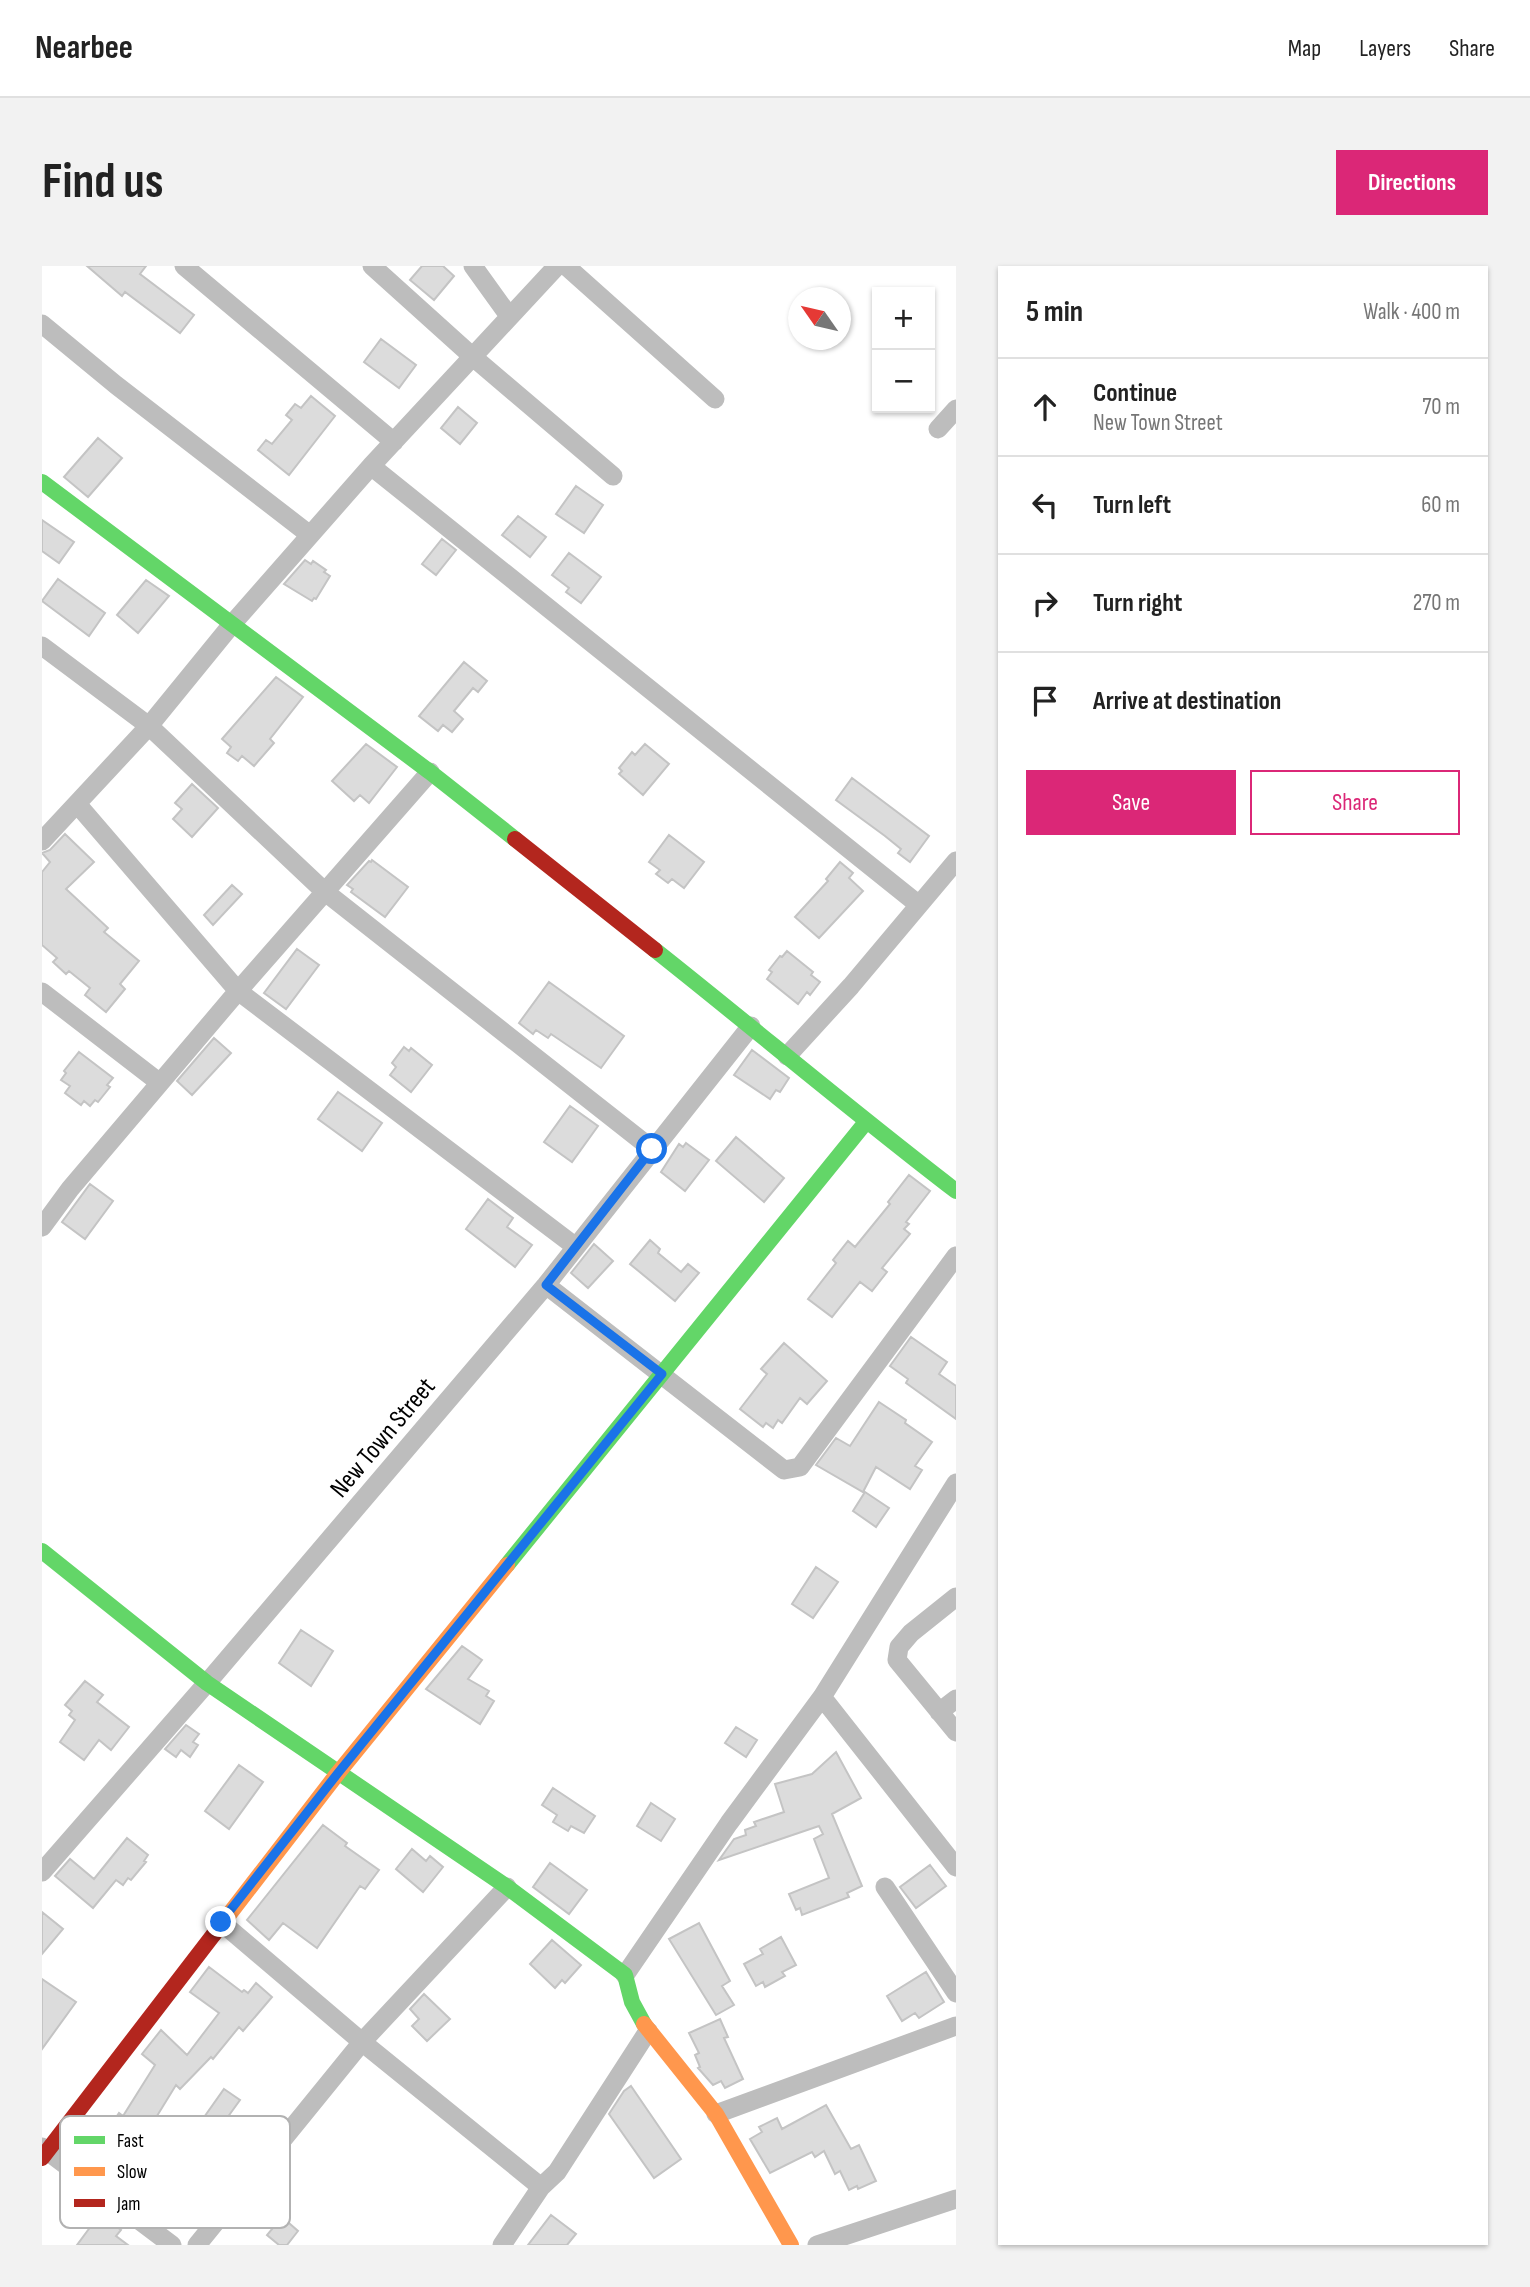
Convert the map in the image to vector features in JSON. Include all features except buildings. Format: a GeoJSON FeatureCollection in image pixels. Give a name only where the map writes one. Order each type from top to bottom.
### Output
{"type":"FeatureCollection","features":[{"type":"Feature","properties":{"kind":"street"},"geometry":{"type":"LineString","coordinates":[[184,266],[394,442]]}},
{"type":"Feature","properties":{"kind":"street"},"geometry":{"type":"LineString","coordinates":[[372,266],[473,357],[613,476]]}},
{"type":"Feature","properties":{"kind":"street"},"geometry":{"type":"LineString","coordinates":[[472,266],[509,316]]}},
{"type":"Feature","properties":{"kind":"street"},"geometry":{"type":"LineString","coordinates":[[45,832],[78,805],[371,466],[557,266]]}},
{"type":"Feature","properties":{"kind":"street"},"geometry":{"type":"LineString","coordinates":[[566,266],[715,399]]}},
{"type":"Feature","properties":{"kind":"street"},"geometry":{"type":"LineString","coordinates":[[42,324],[310,536]]}},
{"type":"Feature","properties":{"kind":"street"},"geometry":{"type":"LineString","coordinates":[[938,429],[956,409]]}},
{"type":"Feature","properties":{"kind":"street"},"geometry":{"type":"LineString","coordinates":[[371,466],[919,905]]}},
{"type":"Feature","properties":{"kind":"street"},"geometry":{"type":"LineString","coordinates":[[42,482],[430,772],[751,1026],[866,1122],[956,1191]]}},
{"type":"Feature","properties":{"kind":"street"},"geometry":{"type":"LineString","coordinates":[[42,646],[149,726],[324,891],[652,1149]]}},
{"type":"Feature","properties":{"kind":"street"},"geometry":{"type":"LineString","coordinates":[[42,1227],[70,1189],[238,991],[430,772]]}},
{"type":"Feature","properties":{"kind":"street"},"geometry":{"type":"LineString","coordinates":[[78,805],[238,991],[576,1247]]}},
{"type":"Feature","properties":{"kind":"street"},"geometry":{"type":"LineString","coordinates":[[787,1056],[851,986],[956,861]]}},
{"type":"Feature","properties":{"kind":"street"},"geometry":{"type":"LineString","coordinates":[[42,992],[160,1083]]}},
{"type":"Feature","properties":{"kind":"street","name":"New Town Street"},"geometry":{"type":"LineString","coordinates":[[42,1872],[546,1285],[751,1026]]}},
{"type":"Feature","properties":{"kind":"street"},"geometry":{"type":"LineString","coordinates":[[72,2116],[338,1773],[866,1122]]}},
{"type":"Feature","properties":{"kind":"street"},"geometry":{"type":"LineString","coordinates":[[546,1285],[783,1470],[800,1466],[956,1256]]}},
{"type":"Feature","properties":{"kind":"street"},"geometry":{"type":"LineString","coordinates":[[625,1976],[729,1823],[822,1697],[956,1483]]}},
{"type":"Feature","properties":{"kind":"street"},"geometry":{"type":"LineString","coordinates":[[42,1551],[206,1683],[507,1888],[625,1976],[632,2002],[648,2031],[716,2114],[791,2245]]}},
{"type":"Feature","properties":{"kind":"street"},"geometry":{"type":"LineString","coordinates":[[956,1597],[911,1633],[899,1647],[897,1660],[956,1732]]}},
{"type":"Feature","properties":{"kind":"street"},"geometry":{"type":"LineString","coordinates":[[822,1697],[956,1867]]}},
{"type":"Feature","properties":{"kind":"street"},"geometry":{"type":"LineString","coordinates":[[939,1712],[956,1699]]}},
{"type":"Feature","properties":{"kind":"street"},"geometry":{"type":"LineString","coordinates":[[885,1887],[956,1993]]}},
{"type":"Feature","properties":{"kind":"street"},"geometry":{"type":"LineString","coordinates":[[290,2131],[362,2042],[507,1888]]}},
{"type":"Feature","properties":{"kind":"street"},"geometry":{"type":"LineString","coordinates":[[221,1922],[362,2042],[541,2187]]}},
{"type":"Feature","properties":{"kind":"street"},"geometry":{"type":"LineString","coordinates":[[716,2114],[956,2026]]}},
{"type":"Feature","properties":{"kind":"street"},"geometry":{"type":"LineString","coordinates":[[502,2245],[541,2187],[557,2172],[648,2031]]}},
{"type":"Feature","properties":{"kind":"street"},"geometry":{"type":"LineString","coordinates":[[60,2131],[44,2152],[60,2164]]}},
{"type":"Feature","properties":{"kind":"street"},"geometry":{"type":"LineString","coordinates":[[817,2245],[956,2199]]}},
{"type":"Feature","properties":{"kind":"street"},"geometry":{"type":"LineString","coordinates":[[149,2228],[172,2245]]}},
{"type":"Feature","properties":{"kind":"street"},"geometry":{"type":"LineString","coordinates":[[197,2245],[211,2228]]}},
{"type":"Feature","properties":{"kind":"traffic: fast"},"geometry":{"type":"LineString","coordinates":[[42,482],[430,772],[515,839]]}},
{"type":"Feature","properties":{"kind":"traffic: fast"},"geometry":{"type":"LineString","coordinates":[[655,950],[956,1191]]}},
{"type":"Feature","properties":{"kind":"traffic: fast"},"geometry":{"type":"LineString","coordinates":[[507,1565],[866,1122]]}},
{"type":"Feature","properties":{"kind":"traffic: fast"},"geometry":{"type":"LineString","coordinates":[[42,1551],[207,1683],[507,1887],[625,1975],[632,2002],[644,2024]]}},
{"type":"Feature","properties":{"kind":"traffic: slow"},"geometry":{"type":"LineString","coordinates":[[214,1934],[338,1773],[507,1565]]}},
{"type":"Feature","properties":{"kind":"traffic: slow"},"geometry":{"type":"LineString","coordinates":[[644,2024],[716,2114],[791,2245]]}},
{"type":"Feature","properties":{"kind":"traffic: jam"},"geometry":{"type":"LineString","coordinates":[[515,839],[655,950]]}},
{"type":"Feature","properties":{"kind":"traffic: jam"},"geometry":{"type":"LineString","coordinates":[[74,2116],[214,1934]]}},
{"type":"Feature","properties":{"kind":"traffic: jam"},"geometry":{"type":"LineString","coordinates":[[42,2158],[60,2135]]}},
{"type":"Feature","properties":{"kind":"route"},"geometry":{"type":"LineString","coordinates":[[221,1922],[338,1773],[662,1374],[546,1285],[652,1149]]}}]}
